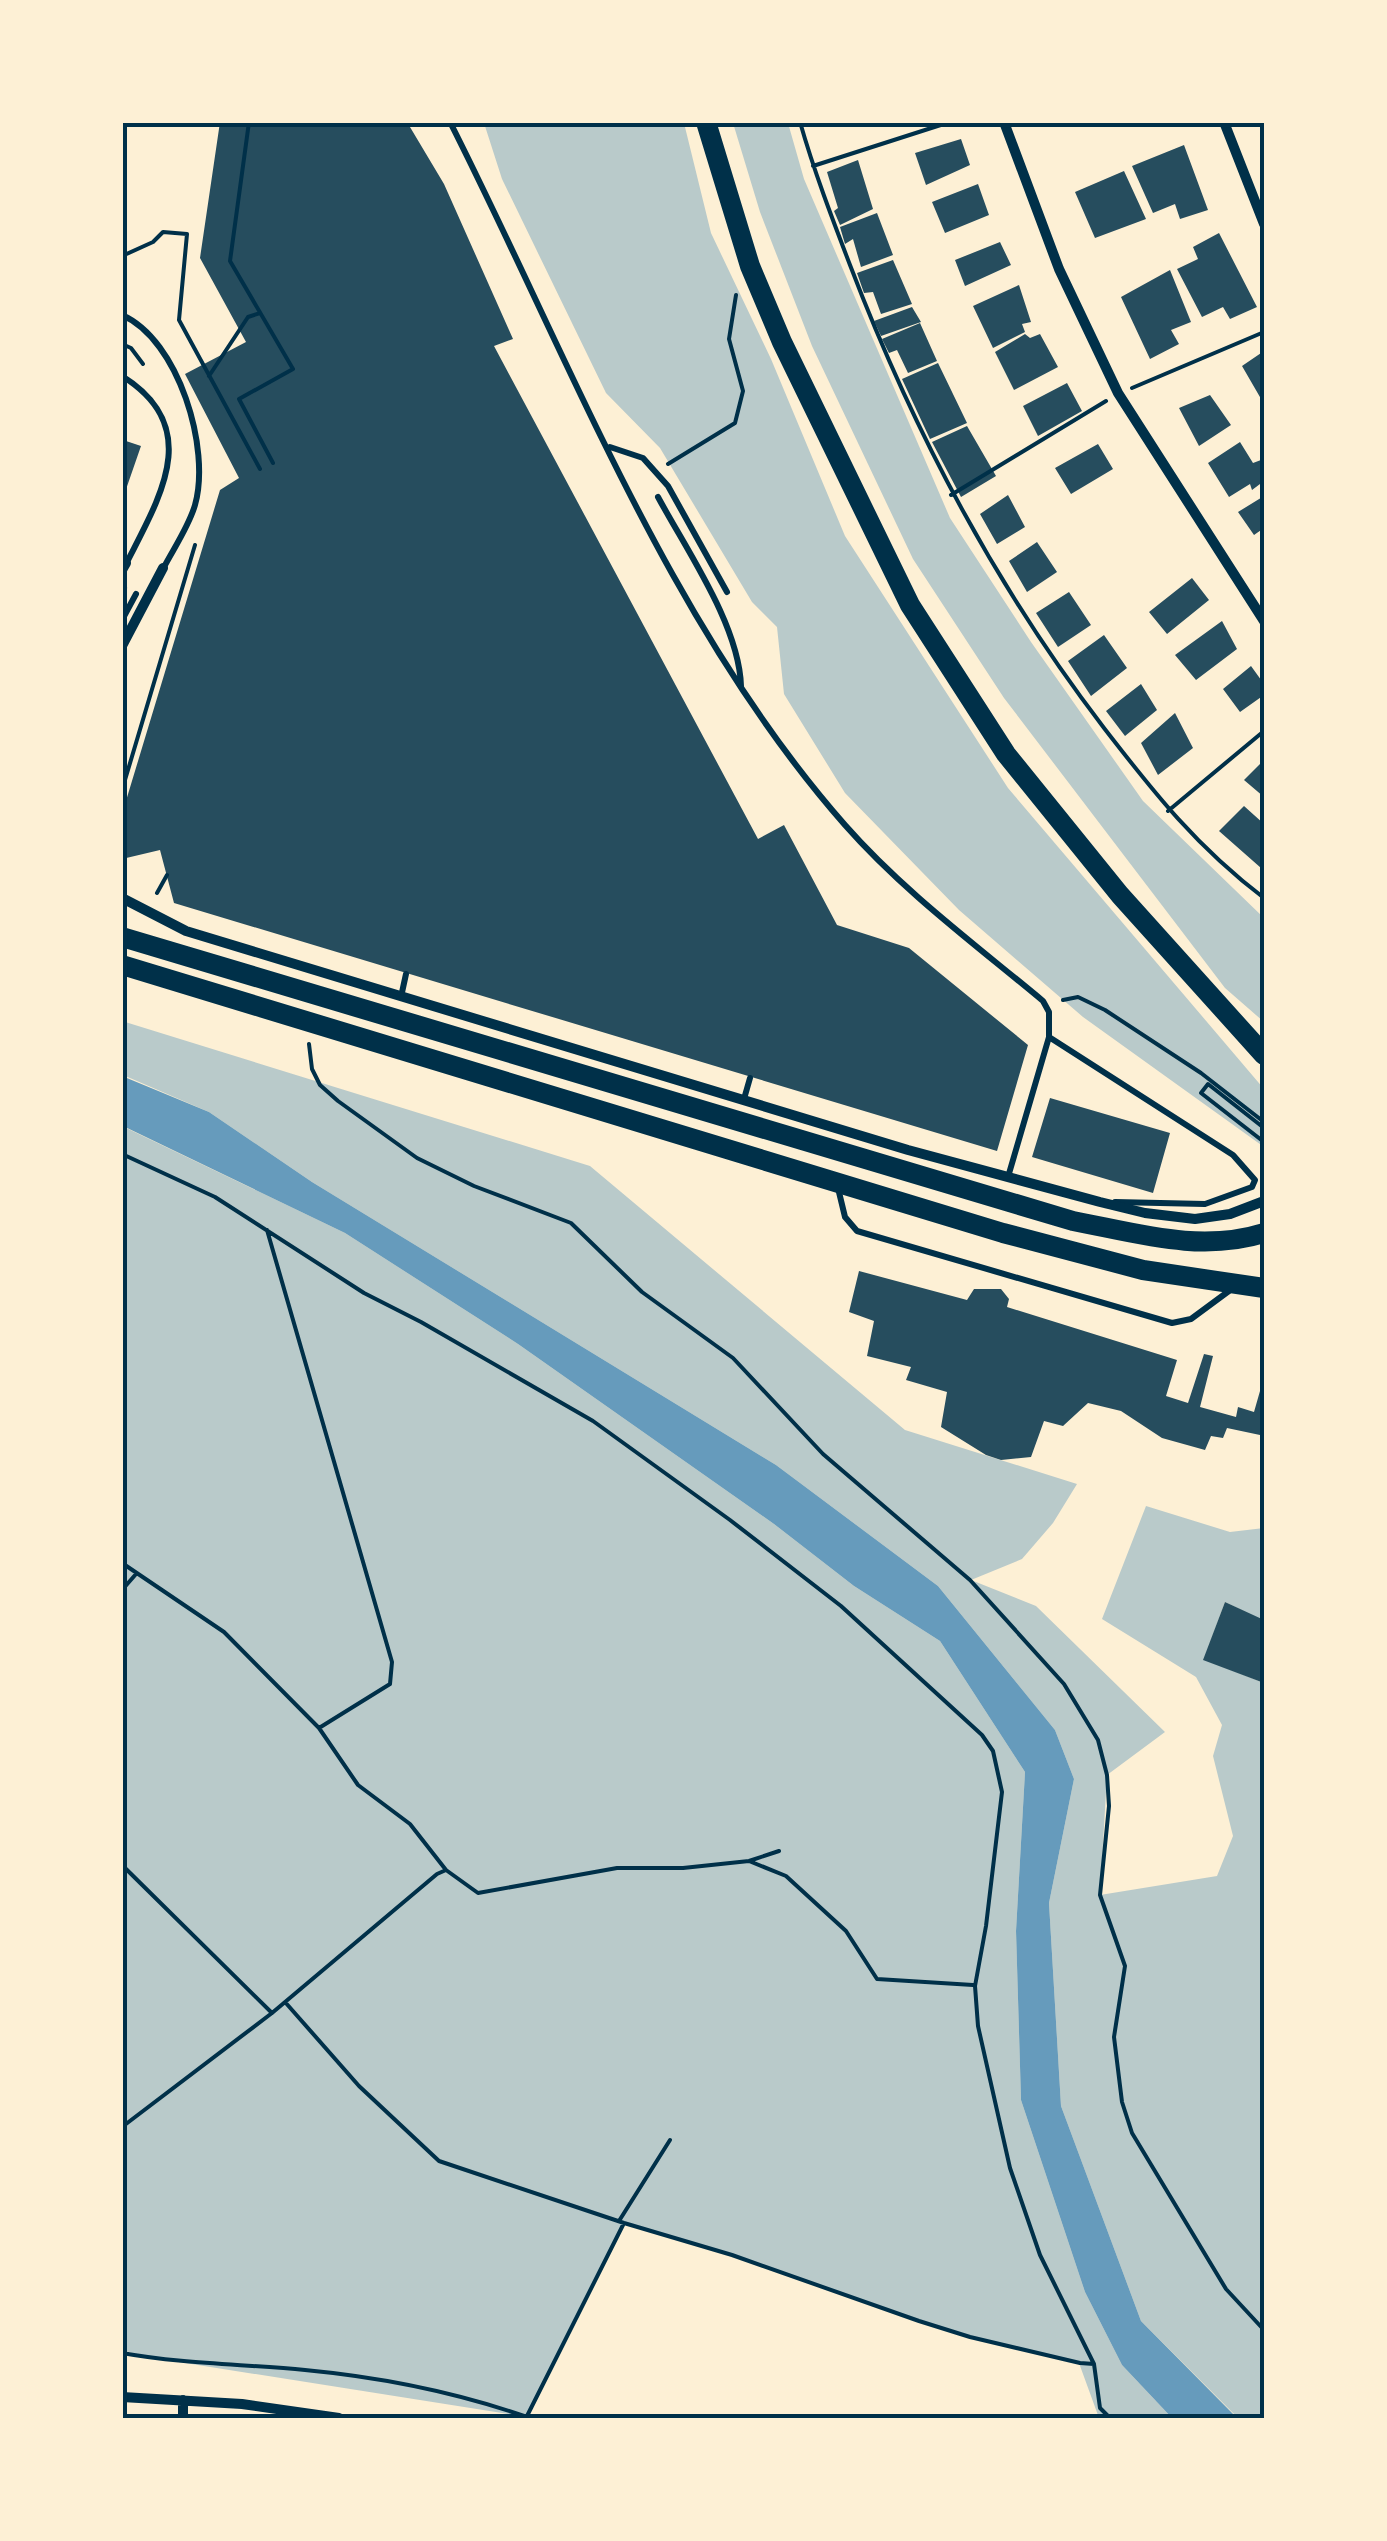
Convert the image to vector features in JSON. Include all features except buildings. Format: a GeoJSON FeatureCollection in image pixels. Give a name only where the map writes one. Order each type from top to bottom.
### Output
{"type":"FeatureCollection","features":[{"type":"Feature","properties":{"kind":"main road"},"geometry":{"type":"LineString","coordinates":[[706,122],[750,266],[782,342],[910,604],[1006,754],[1120,895],[1264,1055]]}},
{"type":"Feature","properties":{"kind":"main road"},"geometry":{"type":"LineString","coordinates":[[122,937],[1072,1220],[1195,1243],[1237,1242],[1264,1233]]}},
{"type":"Feature","properties":{"kind":"main road"},"geometry":{"type":"LineString","coordinates":[[122,965],[1004,1233],[1143,1270],[1264,1288]]}},
{"type":"Feature","properties":{"kind":"main road"},"geometry":{"type":"LineString","coordinates":[[1235,1022],[1264,1038]]}},
{"type":"Feature","properties":{"kind":"street"},"geometry":{"type":"LineString","coordinates":[[1004,122],[1058,269],[1118,394],[1264,621]]}},
{"type":"Feature","properties":{"kind":"street"},"geometry":{"type":"LineString","coordinates":[[1224,122],[1264,224]]}},
{"type":"Feature","properties":{"kind":"street"},"geometry":{"type":"LineString","coordinates":[[122,646],[163,568]]}},
{"type":"Feature","properties":{"kind":"street"},"geometry":{"type":"LineString","coordinates":[[122,898],[186,932],[1008,1178],[1145,1213],[1195,1219],[1230,1214],[1264,1201]]}},
{"type":"Feature","properties":{"kind":"street"},"geometry":{"type":"LineString","coordinates":[[122,2398],[183,2400],[339,2418]]}},
{"type":"Feature","properties":{"kind":"street"},"geometry":{"type":"LineString","coordinates":[[183,2400],[183,2418]]}},
{"type":"Feature","properties":{"kind":"lane"},"geometry":{"type":"LineString","coordinates":[[450,122],[608,446],[689,599],[741,687],[846,826],[920,899],[1043,1001],[1050,1012],[1049,1038],[1008,1178]]}},
{"type":"Feature","properties":{"kind":"lane"},"geometry":{"type":"LineString","coordinates":[[122,315],[144,328],[163,354],[184,393],[199,438],[202,470],[195,508],[163,568]]}},
{"type":"Feature","properties":{"kind":"lane"},"geometry":{"type":"LineString","coordinates":[[122,376],[145,393],[163,420],[170,443],[160,498],[124,566]]}},
{"type":"Feature","properties":{"kind":"lane"},"geometry":{"type":"LineString","coordinates":[[608,446],[643,458],[668,486],[727,592]]}},
{"type":"Feature","properties":{"kind":"lane"},"geometry":{"type":"LineString","coordinates":[[658,497],[714,601],[740,663],[741,687]]}},
{"type":"Feature","properties":{"kind":"lane"},"geometry":{"type":"LineString","coordinates":[[122,620],[136,594]]}},
{"type":"Feature","properties":{"kind":"lane"},"geometry":{"type":"LineString","coordinates":[[401,996],[406,974]]}},
{"type":"Feature","properties":{"kind":"lane"},"geometry":{"type":"LineString","coordinates":[[1049,1038],[1233,1155],[1254,1180],[1252,1187],[1205,1204],[1100,1202]]}},
{"type":"Feature","properties":{"kind":"lane"},"geometry":{"type":"LineString","coordinates":[[744,1100],[750,1078]]}},
{"type":"Feature","properties":{"kind":"lane"},"geometry":{"type":"LineString","coordinates":[[837,1182],[845,1217],[858,1231],[1172,1322],[1191,1319],[1239,1284]]}},
{"type":"Feature","properties":{"kind":"path"},"geometry":{"type":"LineString","coordinates":[[249,122],[230,261],[292,369],[238,400],[274,462]]}},
{"type":"Feature","properties":{"kind":"path"},"geometry":{"type":"LineString","coordinates":[[800,122],[812,166],[876,333],[952,495],[1050,658],[1168,811],[1222,866],[1264,898]]}},
{"type":"Feature","properties":{"kind":"path"},"geometry":{"type":"LineString","coordinates":[[812,166],[950,122]]}},
{"type":"Feature","properties":{"kind":"path"},"geometry":{"type":"LineString","coordinates":[[122,256],[153,242],[163,232],[187,234],[179,320],[260,469]]}},
{"type":"Feature","properties":{"kind":"path"},"geometry":{"type":"LineString","coordinates":[[656,472],[734,423],[743,391],[729,339],[738,288],[750,266]]}},
{"type":"Feature","properties":{"kind":"path"},"geometry":{"type":"LineString","coordinates":[[209,376],[248,317],[260,313]]}},
{"type":"Feature","properties":{"kind":"path"},"geometry":{"type":"LineString","coordinates":[[122,344],[131,348],[142,364]]}},
{"type":"Feature","properties":{"kind":"path"},"geometry":{"type":"LineString","coordinates":[[122,790],[198,536]]}},
{"type":"Feature","properties":{"kind":"path"},"geometry":{"type":"LineString","coordinates":[[1168,811],[1264,730]]}},
{"type":"Feature","properties":{"kind":"path"},"geometry":{"type":"LineString","coordinates":[[157,893],[167,875]]}},
{"type":"Feature","properties":{"kind":"path"},"geometry":{"type":"LineString","coordinates":[[1064,1000],[1078,997],[1104,1010],[1201,1073],[1264,1125]]}},
{"type":"Feature","properties":{"kind":"path"},"geometry":{"type":"LineString","coordinates":[[309,1036],[312,1069],[320,1085],[338,1100],[417,1158],[474,1186],[571,1223],[642,1292],[733,1358],[823,1454],[970,1580],[1064,1684],[1098,1740],[1107,1775],[1109,1806],[1100,1894],[1125,1966],[1114,2036],[1122,2102],[1132,2133],[1226,2289],[1264,2330]]}},
{"type":"Feature","properties":{"kind":"path"},"geometry":{"type":"LineString","coordinates":[[1264,1125],[1208,1084],[1201,1093],[1264,1142]]}},
{"type":"Feature","properties":{"kind":"path"},"geometry":{"type":"LineString","coordinates":[[122,1154],[215,1197],[364,1293],[422,1322],[593,1422],[841,1606],[982,1735],[992,1752],[1002,1792],[975,1986],[978,2026],[1010,2168],[1040,2255],[1094,2364],[1100,2408],[1110,2418]]}},
{"type":"Feature","properties":{"kind":"path"},"geometry":{"type":"LineString","coordinates":[[267,1230],[392,1662],[390,1684],[318,1728]]}},
{"type":"Feature","properties":{"kind":"path"},"geometry":{"type":"LineString","coordinates":[[122,1563],[224,1632],[318,1728],[358,1785],[410,1824],[446,1870],[478,1893],[617,1868],[683,1868],[749,1860],[779,1851]]}},
{"type":"Feature","properties":{"kind":"path"},"geometry":{"type":"LineString","coordinates":[[122,1590],[138,1573]]}},
{"type":"Feature","properties":{"kind":"path"},"geometry":{"type":"LineString","coordinates":[[749,1860],[786,1876],[846,1930],[877,1978],[975,1986]]}},
{"type":"Feature","properties":{"kind":"path"},"geometry":{"type":"LineString","coordinates":[[122,1866],[272,2013]]}},
{"type":"Feature","properties":{"kind":"path"},"geometry":{"type":"LineString","coordinates":[[122,2127],[272,2013],[446,1870]]}},
{"type":"Feature","properties":{"kind":"path"},"geometry":{"type":"LineString","coordinates":[[284,2002],[359,2086],[440,2162],[732,2255],[970,2337],[1094,2364]]}},
{"type":"Feature","properties":{"kind":"path"},"geometry":{"type":"LineString","coordinates":[[122,2353],[171,2362],[306,2370],[364,2379],[461,2398],[528,2418],[622,2222],[670,2140]]}},
{"type":"Feature","properties":{"kind":"shaded area"},"geometry":{"type":"Polygon","coordinates":[[[484,123],[684,123],[711,233],[771,359],[845,536],[1008,788],[1264,1089],[1264,1147],[1083,1017],[959,910],[845,793],[784,694],[777,627],[752,602],[660,448],[606,393],[502,179],[484,123]]]}},
{"type":"Feature","properties":{"kind":"shaded area"},"geometry":{"type":"Polygon","coordinates":[[[733,123],[788,123],[804,179],[950,518],[1143,801],[1264,918],[1264,1022],[1225,988],[1004,698],[913,559],[812,346],[760,212],[733,123]]]}},
{"type":"Feature","properties":{"kind":"shaded area"},"geometry":{"type":"Polygon","coordinates":[[[122,1021],[590,1166],[905,1430],[1077,1484],[1053,1523],[1022,1559],[971,1580],[1036,1606],[1165,1732],[1107,1775],[1100,1895],[1217,1876],[1233,1836],[1213,1756],[1222,1725],[1196,1677],[1102,1619],[1146,1506],[1230,1532],[1264,1528],[1264,1621],[1225,1602],[1204,1659],[1264,1683],[1264,2418],[1238,2418],[1141,2321],[1061,2106],[1049,1903],[1074,1779],[1055,1730],[938,1586],[776,1465],[312,1182],[209,1112],[123,1075],[122,1021]]]}},
{"type":"Feature","properties":{"kind":"shaded area"},"geometry":{"type":"Polygon","coordinates":[[[122,1126],[345,1233],[518,1344],[774,1524],[854,1586],[940,1641],[1025,1772],[1016,1931],[1021,2100],[1085,2292],[1122,2365],[1172,2418],[1099,2418],[1079,2363],[970,2337],[732,2255],[624,2224],[527,2417],[123,2350],[122,1126]]]}},
{"type":"Feature","properties":{"kind":"water"},"geometry":{"type":"Polygon","coordinates":[[[122,1076],[209,1112],[312,1182],[776,1465],[938,1586],[1055,1730],[1074,1779],[1049,1903],[1061,2106],[1141,2321],[1237,2418],[1172,2418],[1122,2365],[1085,2292],[1021,2100],[1016,1931],[1025,1772],[940,1641],[854,1586],[774,1524],[518,1344],[345,1233],[123,1126],[122,1076]]]}}]}
